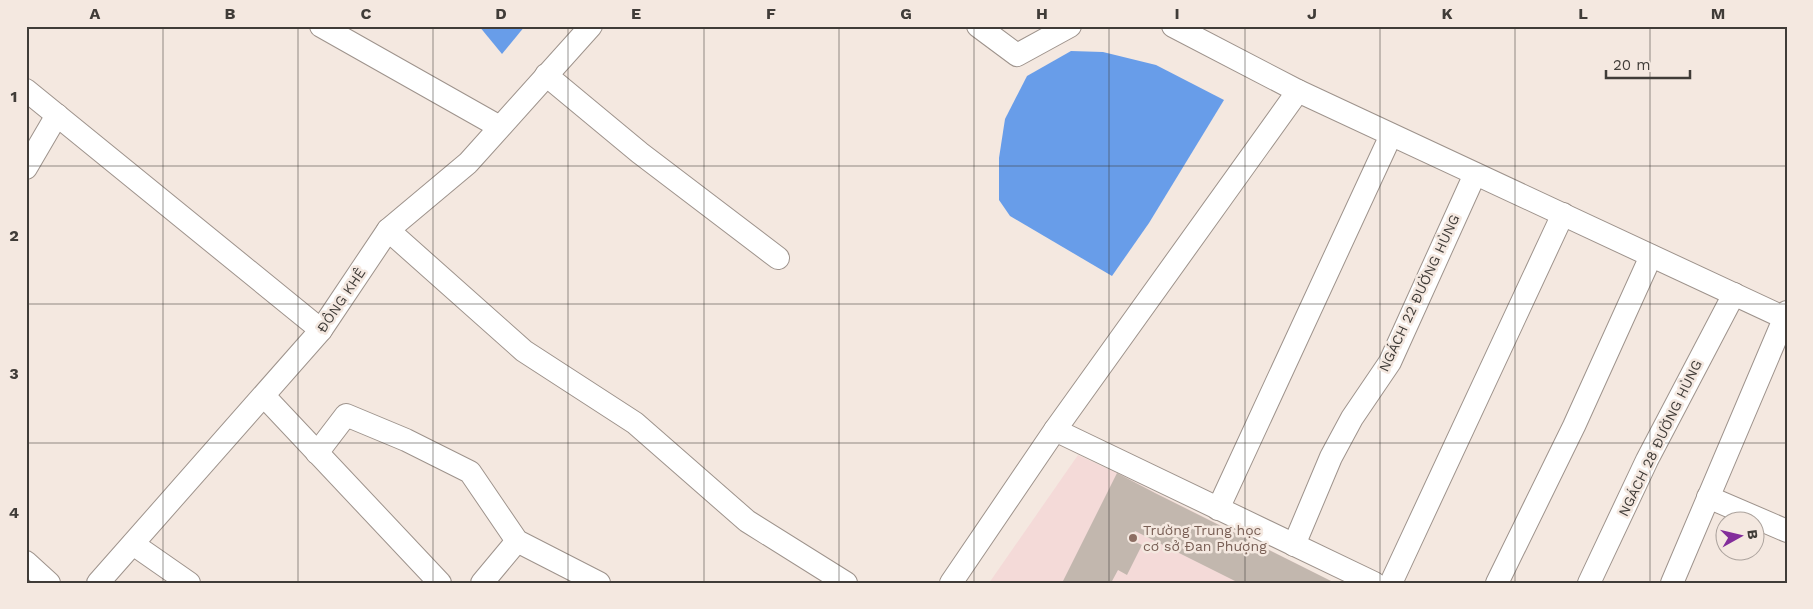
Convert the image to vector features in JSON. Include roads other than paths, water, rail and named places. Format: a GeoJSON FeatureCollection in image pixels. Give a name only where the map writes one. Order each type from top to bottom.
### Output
{"type":"FeatureCollection","features":[{"type":"Feature","properties":{"kind":"street"},"geometry":{"type":"LineString","coordinates":[[321,26],[498,126]]}},
{"type":"Feature","properties":{"kind":"street","name":"ĐÔNG KHÊ"},"geometry":{"type":"LineString","coordinates":[[98,583],[321,330],[388,230],[468,163],[498,126],[592,26]]}},
{"type":"Feature","properties":{"kind":"street"},"geometry":{"type":"LineString","coordinates":[[978,26],[1017,55],[1070,26]]}},
{"type":"Feature","properties":{"kind":"street"},"geometry":{"type":"LineString","coordinates":[[1173,26],[1298,91],[1391,135],[1734,294],[1786,316],[1672,583]]}},
{"type":"Feature","properties":{"kind":"street"},"geometry":{"type":"LineString","coordinates":[[546,75],[640,153],[778,258]]}},
{"type":"Feature","properties":{"kind":"street"},"geometry":{"type":"LineString","coordinates":[[26,90],[321,330]]}},
{"type":"Feature","properties":{"kind":"street"},"geometry":{"type":"LineString","coordinates":[[951,583],[1055,430],[1298,91]]}},
{"type":"Feature","properties":{"kind":"street"},"geometry":{"type":"LineString","coordinates":[[26,168],[57,115]]}},
{"type":"Feature","properties":{"kind":"street"},"geometry":{"type":"LineString","coordinates":[[1218,509],[1391,135]]}},
{"type":"Feature","properties":{"kind":"street","name":"NGÁCH 22 ĐƯỜNG HÙNG"},"geometry":{"type":"LineString","coordinates":[[1294,544],[1331,457],[1352,418],[1390,362],[1475,174]]}},
{"type":"Feature","properties":{"kind":"street"},"geometry":{"type":"LineString","coordinates":[[1391,583],[1563,214]]}},
{"type":"Feature","properties":{"kind":"street"},"geometry":{"type":"LineString","coordinates":[[388,230],[524,351],[635,424],[747,521],[846,583]]}},
{"type":"Feature","properties":{"kind":"street"},"geometry":{"type":"LineString","coordinates":[[1497,583],[1574,426],[1652,256]]}},
{"type":"Feature","properties":{"kind":"street","name":"NGÁCH 28 ĐƯỜNG HÙNG"},"geometry":{"type":"LineString","coordinates":[[1589,583],[1647,460],[1734,294]]}},
{"type":"Feature","properties":{"kind":"street"},"geometry":{"type":"LineString","coordinates":[[264,396],[440,583]]}},
{"type":"Feature","properties":{"kind":"street"},"geometry":{"type":"LineString","coordinates":[[317,453],[346,414],[406,440],[470,472],[517,541],[599,583]]}},
{"type":"Feature","properties":{"kind":"street"},"geometry":{"type":"LineString","coordinates":[[1055,430],[1374,583]]}},
{"type":"Feature","properties":{"kind":"street"},"geometry":{"type":"LineString","coordinates":[[1708,497],[1787,531]]}},
{"type":"Feature","properties":{"kind":"street"},"geometry":{"type":"LineString","coordinates":[[482,583],[517,541]]}},
{"type":"Feature","properties":{"kind":"street"},"geometry":{"type":"LineString","coordinates":[[132,544],[189,583]]}},
{"type":"Feature","properties":{"kind":"street"},"geometry":{"type":"LineString","coordinates":[[26,562],[49,583]]}},
{"type":"Feature","properties":{"kind":"water"},"geometry":{"type":"Polygon","coordinates":[[[479,26],[525,26],[502,54],[479,26]]]}},
{"type":"Feature","properties":{"kind":"water"},"geometry":{"type":"Polygon","coordinates":[[[1071,51],[1103,52],[1156,65],[1224,100],[1149,223],[1112,276],[1010,216],[999,200],[999,158],[1005,119],[1027,76],[1071,51]]]}},
{"type":"Feature","properties":{"kind":"place","name":"Trường Trung học cơ sở Đan Phượng"},"geometry":{"type":"Point","coordinates":[1133,538]}}]}
